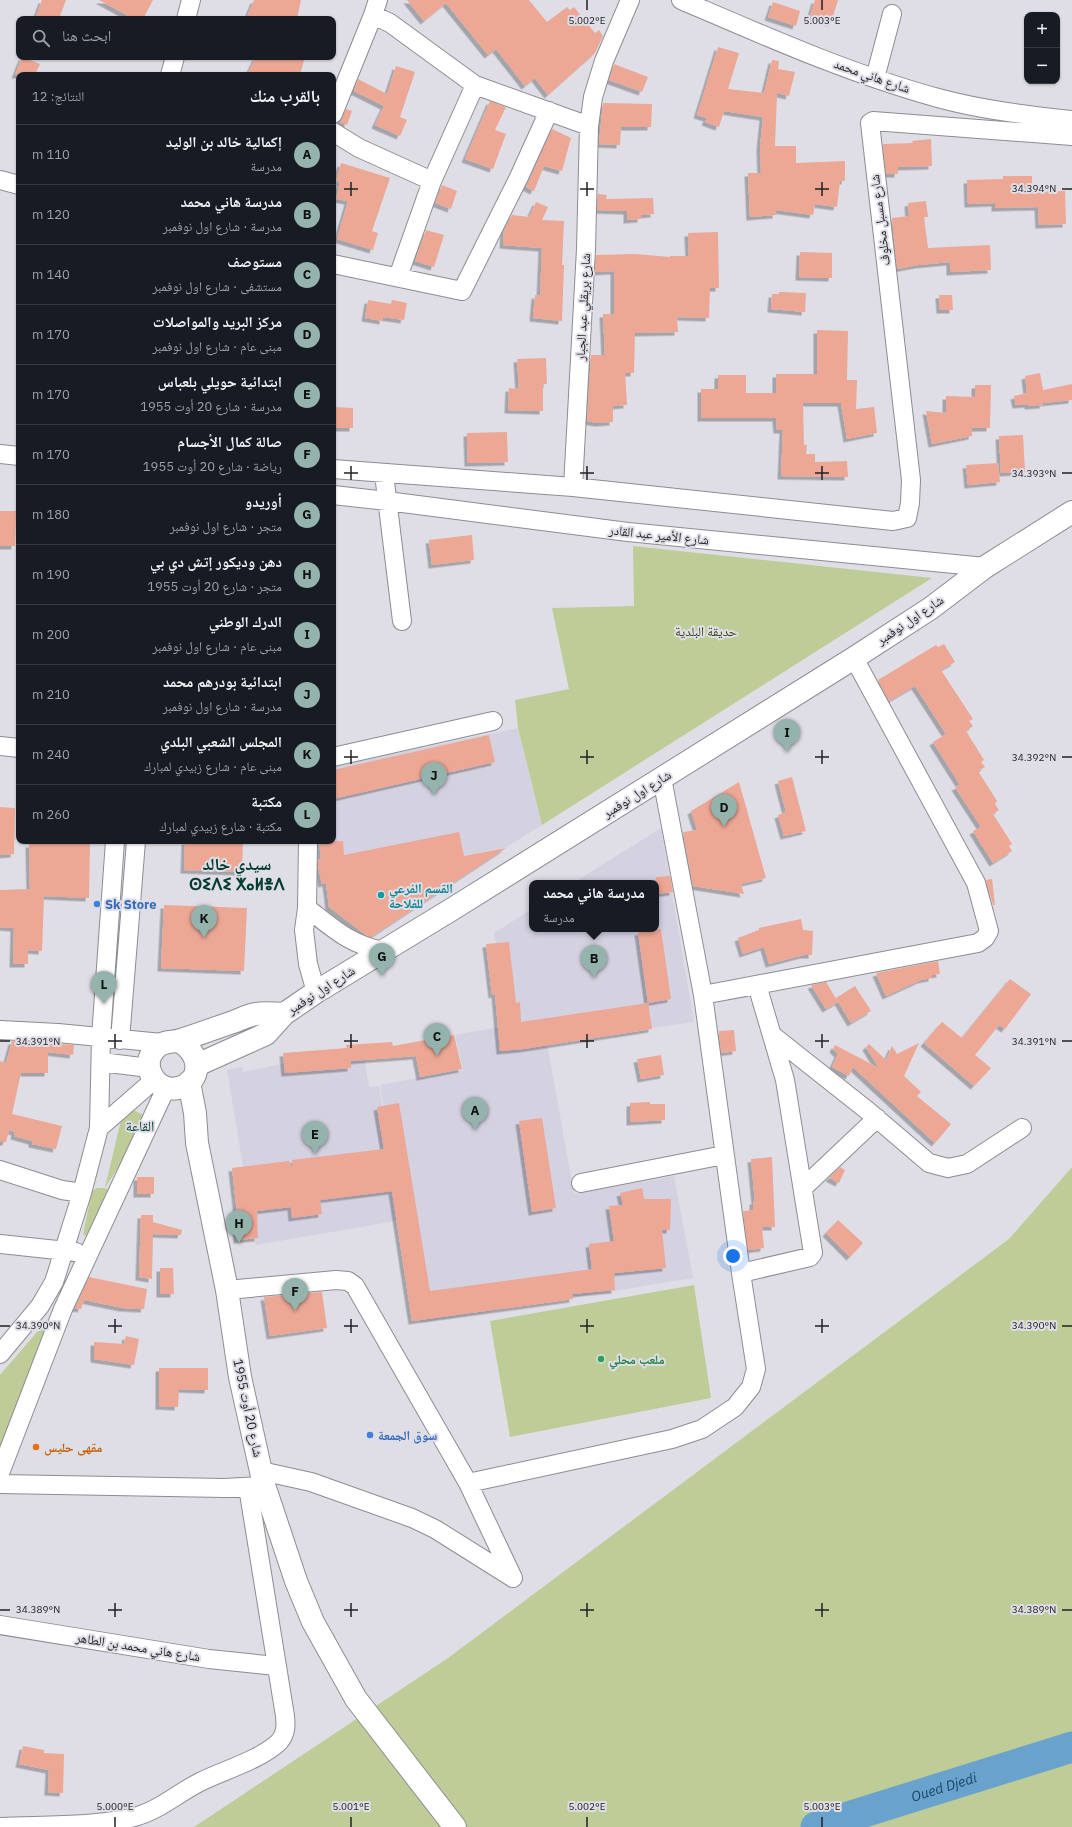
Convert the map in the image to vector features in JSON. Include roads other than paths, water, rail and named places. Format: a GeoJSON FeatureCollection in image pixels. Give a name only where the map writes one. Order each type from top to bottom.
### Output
{"type":"FeatureCollection","features":[{"type":"Feature","properties":{"kind":"main road","name":"شارع اول نوفمبر"},"geometry":{"type":"LineString","coordinates":[[171,1078],[266,1034],[284,1014],[316,992],[854,658],[932,608],[985,567],[1072,512]]}},
{"type":"Feature","properties":{"kind":"main road"},"geometry":{"type":"LineString","coordinates":[[170,1042],[190,1048],[194,1053],[171,1078],[151,1053],[170,1042],[257,1014],[284,1014]]}},
{"type":"Feature","properties":{"kind":"main road","name":"شارع 20 أوت 1955"},"geometry":{"type":"LineString","coordinates":[[171,1078],[195,1113],[197,1143],[227,1290],[258,1481],[296,1582],[313,1622],[356,1699],[455,1827]]}},
{"type":"Feature","properties":{"kind":"street"},"geometry":{"type":"LineString","coordinates":[[187,16],[191,0]]}},
{"type":"Feature","properties":{"kind":"street","name":"شارع هاني محمد"},"geometry":{"type":"LineString","coordinates":[[681,0],[789,46],[875,78],[938,98],[1006,113],[1072,120]]}},
{"type":"Feature","properties":{"kind":"street","name":"شارع بريقلي عبد الجبار"},"geometry":{"type":"LineString","coordinates":[[573,487],[586,249],[589,126],[593,97],[624,2]]}},
{"type":"Feature","properties":{"kind":"street"},"geometry":{"type":"LineString","coordinates":[[336,106],[375,8],[390,23],[475,85],[589,126]]}},
{"type":"Feature","properties":{"kind":"street"},"geometry":{"type":"LineString","coordinates":[[875,78],[892,14]]}},
{"type":"Feature","properties":{"kind":"street"},"geometry":{"type":"LineString","coordinates":[[171,72],[174,60]]}},
{"type":"Feature","properties":{"kind":"street"},"geometry":{"type":"LineString","coordinates":[[398,277],[432,182],[475,85]]}},
{"type":"Feature","properties":{"kind":"street"},"geometry":{"type":"LineString","coordinates":[[336,265],[462,292],[519,177],[549,111]]}},
{"type":"Feature","properties":{"kind":"street","name":"شارع مسبل مخلوف"},"geometry":{"type":"LineString","coordinates":[[573,487],[893,520],[906,518],[910,503],[911,480],[870,124],[873,121],[1072,136]]}},
{"type":"Feature","properties":{"kind":"street"},"geometry":{"type":"LineString","coordinates":[[336,134],[359,148],[432,182]]}},
{"type":"Feature","properties":{"kind":"street"},"geometry":{"type":"LineString","coordinates":[[0,180],[16,184]]}},
{"type":"Feature","properties":{"kind":"street"},"geometry":{"type":"LineString","coordinates":[[0,454],[16,456]]}},
{"type":"Feature","properties":{"kind":"street"},"geometry":{"type":"LineString","coordinates":[[336,469],[573,487]]}},
{"type":"Feature","properties":{"kind":"street"},"geometry":{"type":"LineString","coordinates":[[384,474],[402,621]]}},
{"type":"Feature","properties":{"kind":"street","name":"شارع الأمير عبد القادر"},"geometry":{"type":"LineString","coordinates":[[336,495],[620,531],[985,567]]}},
{"type":"Feature","properties":{"kind":"street"},"geometry":{"type":"LineString","coordinates":[[703,995],[978,943],[985,938],[989,931],[976,884],[854,658]]}},
{"type":"Feature","properties":{"kind":"street"},"geometry":{"type":"LineString","coordinates":[[336,756],[494,722]]}},
{"type":"Feature","properties":{"kind":"street"},"geometry":{"type":"LineString","coordinates":[[0,746],[16,748]]}},
{"type":"Feature","properties":{"kind":"street"},"geometry":{"type":"LineString","coordinates":[[468,1483],[672,1439],[702,1429],[735,1407],[751,1387],[756,1369],[724,1155],[703,995],[662,778]]}},
{"type":"Feature","properties":{"kind":"street"},"geometry":{"type":"LineString","coordinates":[[0,1354],[40,1306],[54,1282],[82,1193],[99,1128],[101,1037],[115,844]]}},
{"type":"Feature","properties":{"kind":"street"},"geometry":{"type":"LineString","coordinates":[[120,1040],[136,844]]}},
{"type":"Feature","properties":{"kind":"street"},"geometry":{"type":"LineString","coordinates":[[308,844],[307,908],[304,930],[308,964],[316,992]]}},
{"type":"Feature","properties":{"kind":"street"},"geometry":{"type":"LineString","coordinates":[[307,908],[343,937],[363,947],[383,951]]}},
{"type":"Feature","properties":{"kind":"street"},"geometry":{"type":"LineString","coordinates":[[741,1273],[813,1256],[785,1080],[757,985]]}},
{"type":"Feature","properties":{"kind":"street"},"geometry":{"type":"LineString","coordinates":[[0,1030],[101,1037],[120,1040],[170,1042]]}},
{"type":"Feature","properties":{"kind":"street"},"geometry":{"type":"LineString","coordinates":[[772,1035],[877,1118],[929,1163],[948,1168],[967,1164],[1022,1128]]}},
{"type":"Feature","properties":{"kind":"street"},"geometry":{"type":"LineString","coordinates":[[100,1062],[171,1078]]}},
{"type":"Feature","properties":{"kind":"street"},"geometry":{"type":"LineString","coordinates":[[99,1128],[171,1078]]}},
{"type":"Feature","properties":{"kind":"street"},"geometry":{"type":"LineString","coordinates":[[0,1473],[63,1309],[171,1078]]}},
{"type":"Feature","properties":{"kind":"street"},"geometry":{"type":"LineString","coordinates":[[803,1188],[877,1118]]}},
{"type":"Feature","properties":{"kind":"street"},"geometry":{"type":"LineString","coordinates":[[581,1183],[724,1155]]}},
{"type":"Feature","properties":{"kind":"street"},"geometry":{"type":"LineString","coordinates":[[0,1170],[62,1190],[82,1193]]}},
{"type":"Feature","properties":{"kind":"street"},"geometry":{"type":"LineString","coordinates":[[0,1244],[65,1250],[88,1254]]}},
{"type":"Feature","properties":{"kind":"street"},"geometry":{"type":"LineString","coordinates":[[0,1484],[258,1481],[311,1482],[412,1518],[435,1529],[513,1578],[468,1483],[355,1286],[348,1281],[336,1280],[227,1290]]}},
{"type":"Feature","properties":{"kind":"street"},"geometry":{"type":"LineString","coordinates":[[0,1827],[96,1822],[140,1815],[152,1811],[202,1781],[266,1751],[284,1735],[286,1727],[276,1666],[258,1481]]}},
{"type":"Feature","properties":{"kind":"street","name":"شارع هاني محمد بن الطاهر"},"geometry":{"type":"LineString","coordinates":[[0,1625],[209,1659],[276,1666]]}},
{"type":"Feature","properties":{"kind":"waterway","name":"Oued Djedi"},"geometry":{"type":"LineString","coordinates":[[816,1827],[1072,1747]]}},
{"type":"Feature","properties":{"kind":"place","name":"الدرك الوطني"},"geometry":{"type":"Point","coordinates":[787,752]}},
{"type":"Feature","properties":{"kind":"place","name":"ابتدائية بودرهم محمد"},"geometry":{"type":"Point","coordinates":[434,795]}},
{"type":"Feature","properties":{"kind":"place","name":"مركز البريد والمواصلات"},"geometry":{"type":"Point","coordinates":[724,827]}},
{"type":"Feature","properties":{"kind":"place","name":"القسم الفرعي للفلاحة"},"geometry":{"type":"Point","coordinates":[381,895]}},
{"type":"Feature","properties":{"kind":"place","name":"Sk Store"},"geometry":{"type":"Point","coordinates":[97,904]}},
{"type":"Feature","properties":{"kind":"place","name":"المجلس الشعبي البلدي"},"geometry":{"type":"Point","coordinates":[204,938]}},
{"type":"Feature","properties":{"kind":"place","name":"أوريدو"},"geometry":{"type":"Point","coordinates":[382,976]}},
{"type":"Feature","properties":{"kind":"place","name":"مدرسة هاني محمد"},"geometry":{"type":"Point","coordinates":[594,978]}},
{"type":"Feature","properties":{"kind":"place","name":"مكتبة"},"geometry":{"type":"Point","coordinates":[104,1004]}},
{"type":"Feature","properties":{"kind":"place","name":"مستوصف"},"geometry":{"type":"Point","coordinates":[437,1056]}},
{"type":"Feature","properties":{"kind":"place","name":"إكمالية خالد بن الوليد"},"geometry":{"type":"Point","coordinates":[475,1130]}},
{"type":"Feature","properties":{"kind":"place","name":"ابتدائية حويلي بلعباس"},"geometry":{"type":"Point","coordinates":[315,1154]}},
{"type":"Feature","properties":{"kind":"place","name":"دهن وديكور إتش دي بي"},"geometry":{"type":"Point","coordinates":[239,1243]}},
{"type":"Feature","properties":{"kind":"place","name":"صالة كمال الأجسام"},"geometry":{"type":"Point","coordinates":[295,1311]}},
{"type":"Feature","properties":{"kind":"place","name":"ملعب محلي"},"geometry":{"type":"Point","coordinates":[601,1359]}},
{"type":"Feature","properties":{"kind":"place","name":"سوق الجمعة"},"geometry":{"type":"Point","coordinates":[370,1435]}},
{"type":"Feature","properties":{"kind":"place","name":"مقهى حليس"},"geometry":{"type":"Point","coordinates":[36,1447]}},
{"type":"Feature","properties":{"kind":"district","name":"سيدي خالد ⵙⵉⴷⵉ ⵅⴰⵍⴻⴷ"},"geometry":{"type":"Point","coordinates":[237,874]}},
{"type":"Feature","properties":{"kind":"district","name":"القاعة"},"geometry":{"type":"Point","coordinates":[140,1126]}},
{"type":"Feature","properties":{"kind":"park label","name":"حديقة البلدية"},"geometry":{"type":"Point","coordinates":[706,631]}}]}
